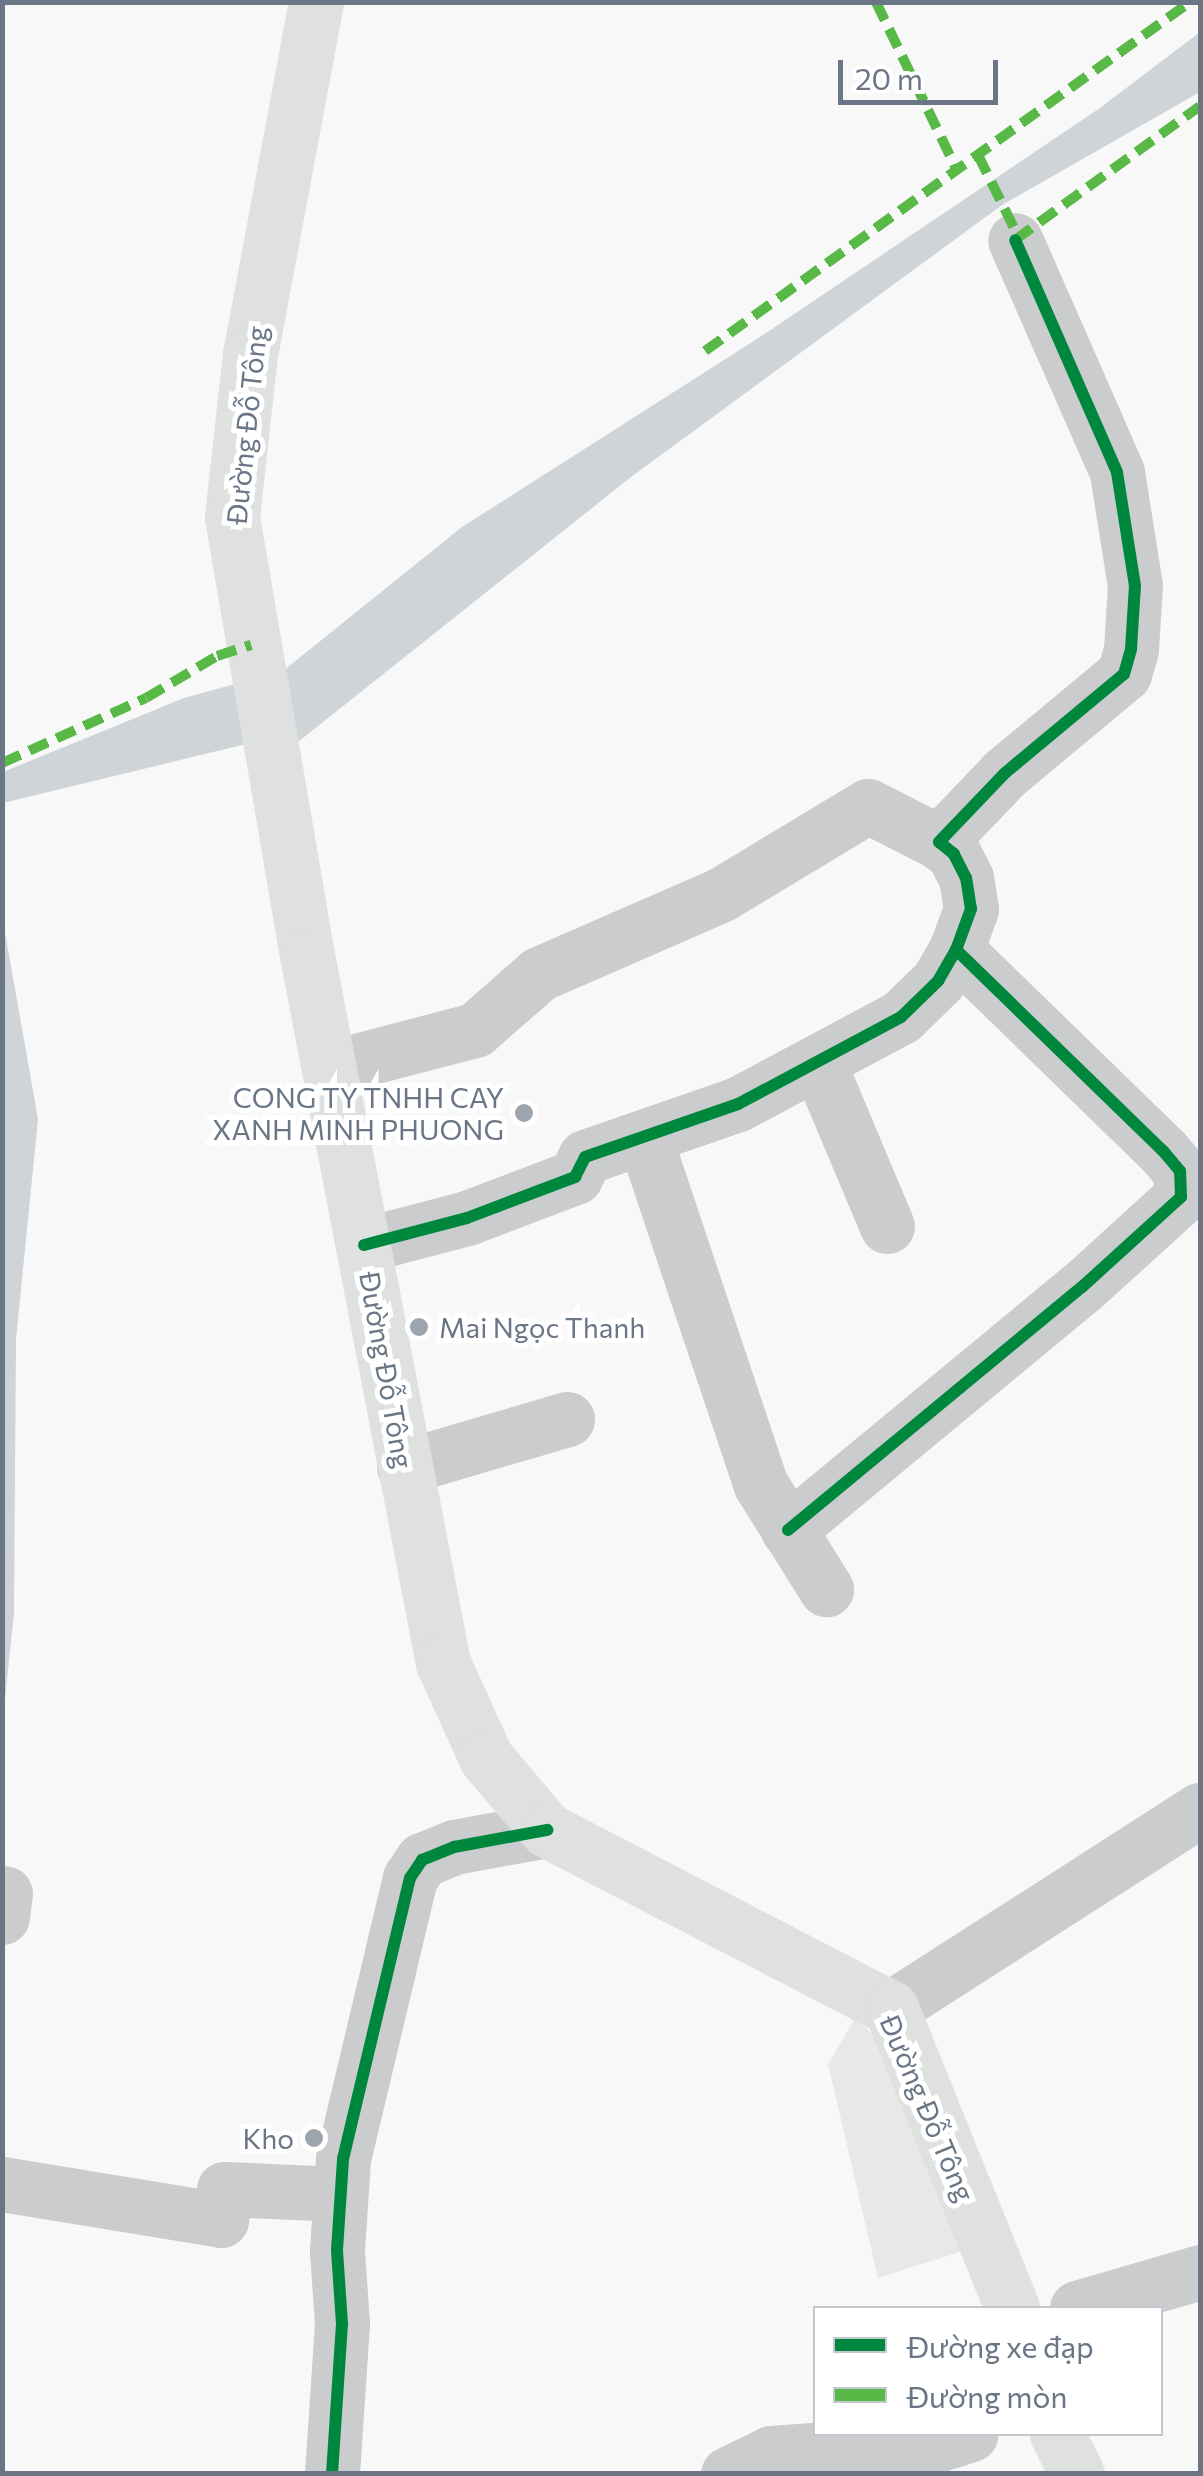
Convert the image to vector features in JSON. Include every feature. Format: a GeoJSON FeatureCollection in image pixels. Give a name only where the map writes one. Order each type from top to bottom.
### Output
{"type":"FeatureCollection","features":[{"type":"Feature","properties":{"kind":"main road","name":"Đường Đỗ Tông"},"geometry":{"type":"LineString","coordinates":[[316,2],[250,354],[232,517],[271,748],[443,1663],[486,1758],[547,1830],[892,2008],[1011,2306]]}},
{"type":"Feature","properties":{"kind":"main road"},"geometry":{"type":"LineString","coordinates":[[1059,2436],[1077,2474]]}},
{"type":"Feature","properties":{"kind":"street"},"geometry":{"type":"LineString","coordinates":[[939,842],[1005,773],[1124,674],[1131,650],[1135,586],[1117,472],[1015,240]]}},
{"type":"Feature","properties":{"kind":"street"},"geometry":{"type":"LineString","coordinates":[[330,1068],[475,1030],[539,974],[722,894],[868,806],[939,842],[954,854],[966,878],[972,909],[956,950],[938,981],[900,1017],[738,1104],[585,1157],[575,1177],[485,1211],[364,1245]]}},
{"type":"Feature","properties":{"kind":"street"},"geometry":{"type":"LineString","coordinates":[[788,1530],[1082,1287],[1181,1196],[1180,1172],[1163,1152],[956,950]]}},
{"type":"Feature","properties":{"kind":"street"},"geometry":{"type":"LineString","coordinates":[[818,1062],[887,1226]]}},
{"type":"Feature","properties":{"kind":"street"},"geometry":{"type":"LineString","coordinates":[[644,1139],[761,1486],[826,1590]]}},
{"type":"Feature","properties":{"kind":"street"},"geometry":{"type":"LineString","coordinates":[[404,1467],[567,1419]]}},
{"type":"Feature","properties":{"kind":"street"},"geometry":{"type":"LineString","coordinates":[[892,2008],[1200,1810]]}},
{"type":"Feature","properties":{"kind":"street"},"geometry":{"type":"LineString","coordinates":[[332,2474],[342,2324],[337,2250],[340,2194],[366,2047],[384,1994],[410,1878],[422,1860],[454,1847],[547,1830]]}},
{"type":"Feature","properties":{"kind":"street"},"geometry":{"type":"LineString","coordinates":[[2,2184],[220,2220],[224,2189],[340,2194]]}},
{"type":"Feature","properties":{"kind":"street"},"geometry":{"type":"LineString","coordinates":[[1084,2306],[1200,2272]]}},
{"type":"Feature","properties":{"kind":"street"},"geometry":{"type":"LineString","coordinates":[[728,2474],[771,2453],[852,2448],[922,2450],[965,2436]]}},
{"type":"Feature","properties":{"kind":"shaded area"},"geometry":{"type":"Polygon","coordinates":[[[1200,32],[1200,92],[1002,205],[631,477],[298,742],[271,748],[242,745],[3,803],[3,772],[184,698],[283,671],[462,527],[760,337],[1100,108],[1200,32]]]}},
{"type":"Feature","properties":{"kind":"shaded area"},"geometry":{"type":"Polygon","coordinates":[[[3,921],[38,1119],[16,1339],[14,1613],[3,1718],[3,921]]]}},
{"type":"Feature","properties":{"kind":"shaded area"},"geometry":{"type":"Polygon","coordinates":[[[856,2017],[877,2039],[969,2249],[878,2278],[828,2064],[856,2017]]]}},
{"type":"Feature","properties":{"kind":"marked path"},"geometry":{"type":"LineString","coordinates":[[876,2],[957,170]]}},
{"type":"Feature","properties":{"kind":"marked path"},"geometry":{"type":"LineString","coordinates":[[705,351],[1190,2]]}},
{"type":"Feature","properties":{"kind":"marked path"},"geometry":{"type":"LineString","coordinates":[[1015,240],[1200,106]]}},
{"type":"Feature","properties":{"kind":"marked path"},"geometry":{"type":"LineString","coordinates":[[978,155],[1018,236]]}},
{"type":"Feature","properties":{"kind":"marked path"},"geometry":{"type":"LineString","coordinates":[[2,763],[146,698],[217,656],[251,645]]}},
{"type":"Feature","properties":{"kind":"cycle path"},"geometry":{"type":"LineString","coordinates":[[364,1245],[467,1218],[575,1177],[585,1157],[738,1104],[901,1017],[938,981],[956,950],[971,909],[966,878],[954,854],[939,842],[1005,773],[1124,674],[1131,649],[1135,586],[1117,472],[1015,240]]}},
{"type":"Feature","properties":{"kind":"cycle path"},"geometry":{"type":"LineString","coordinates":[[788,1530],[1082,1287],[1181,1197],[1180,1171],[1163,1151],[956,950]]}},
{"type":"Feature","properties":{"kind":"cycle path"},"geometry":{"type":"LineString","coordinates":[[332,2474],[342,2324],[337,2250],[343,2159],[410,1878],[422,1860],[454,1847],[547,1830]]}},
{"type":"Feature","properties":{"kind":"place","name":"CONG TY TNHH CAY XANH MINH PHUONG"},"geometry":{"type":"Point","coordinates":[524,1113]}},
{"type":"Feature","properties":{"kind":"place","name":"Mai Ngọc Thanh"},"geometry":{"type":"Point","coordinates":[419,1327]}},
{"type":"Feature","properties":{"kind":"place","name":"Kho"},"geometry":{"type":"Point","coordinates":[314,2138]}}]}
